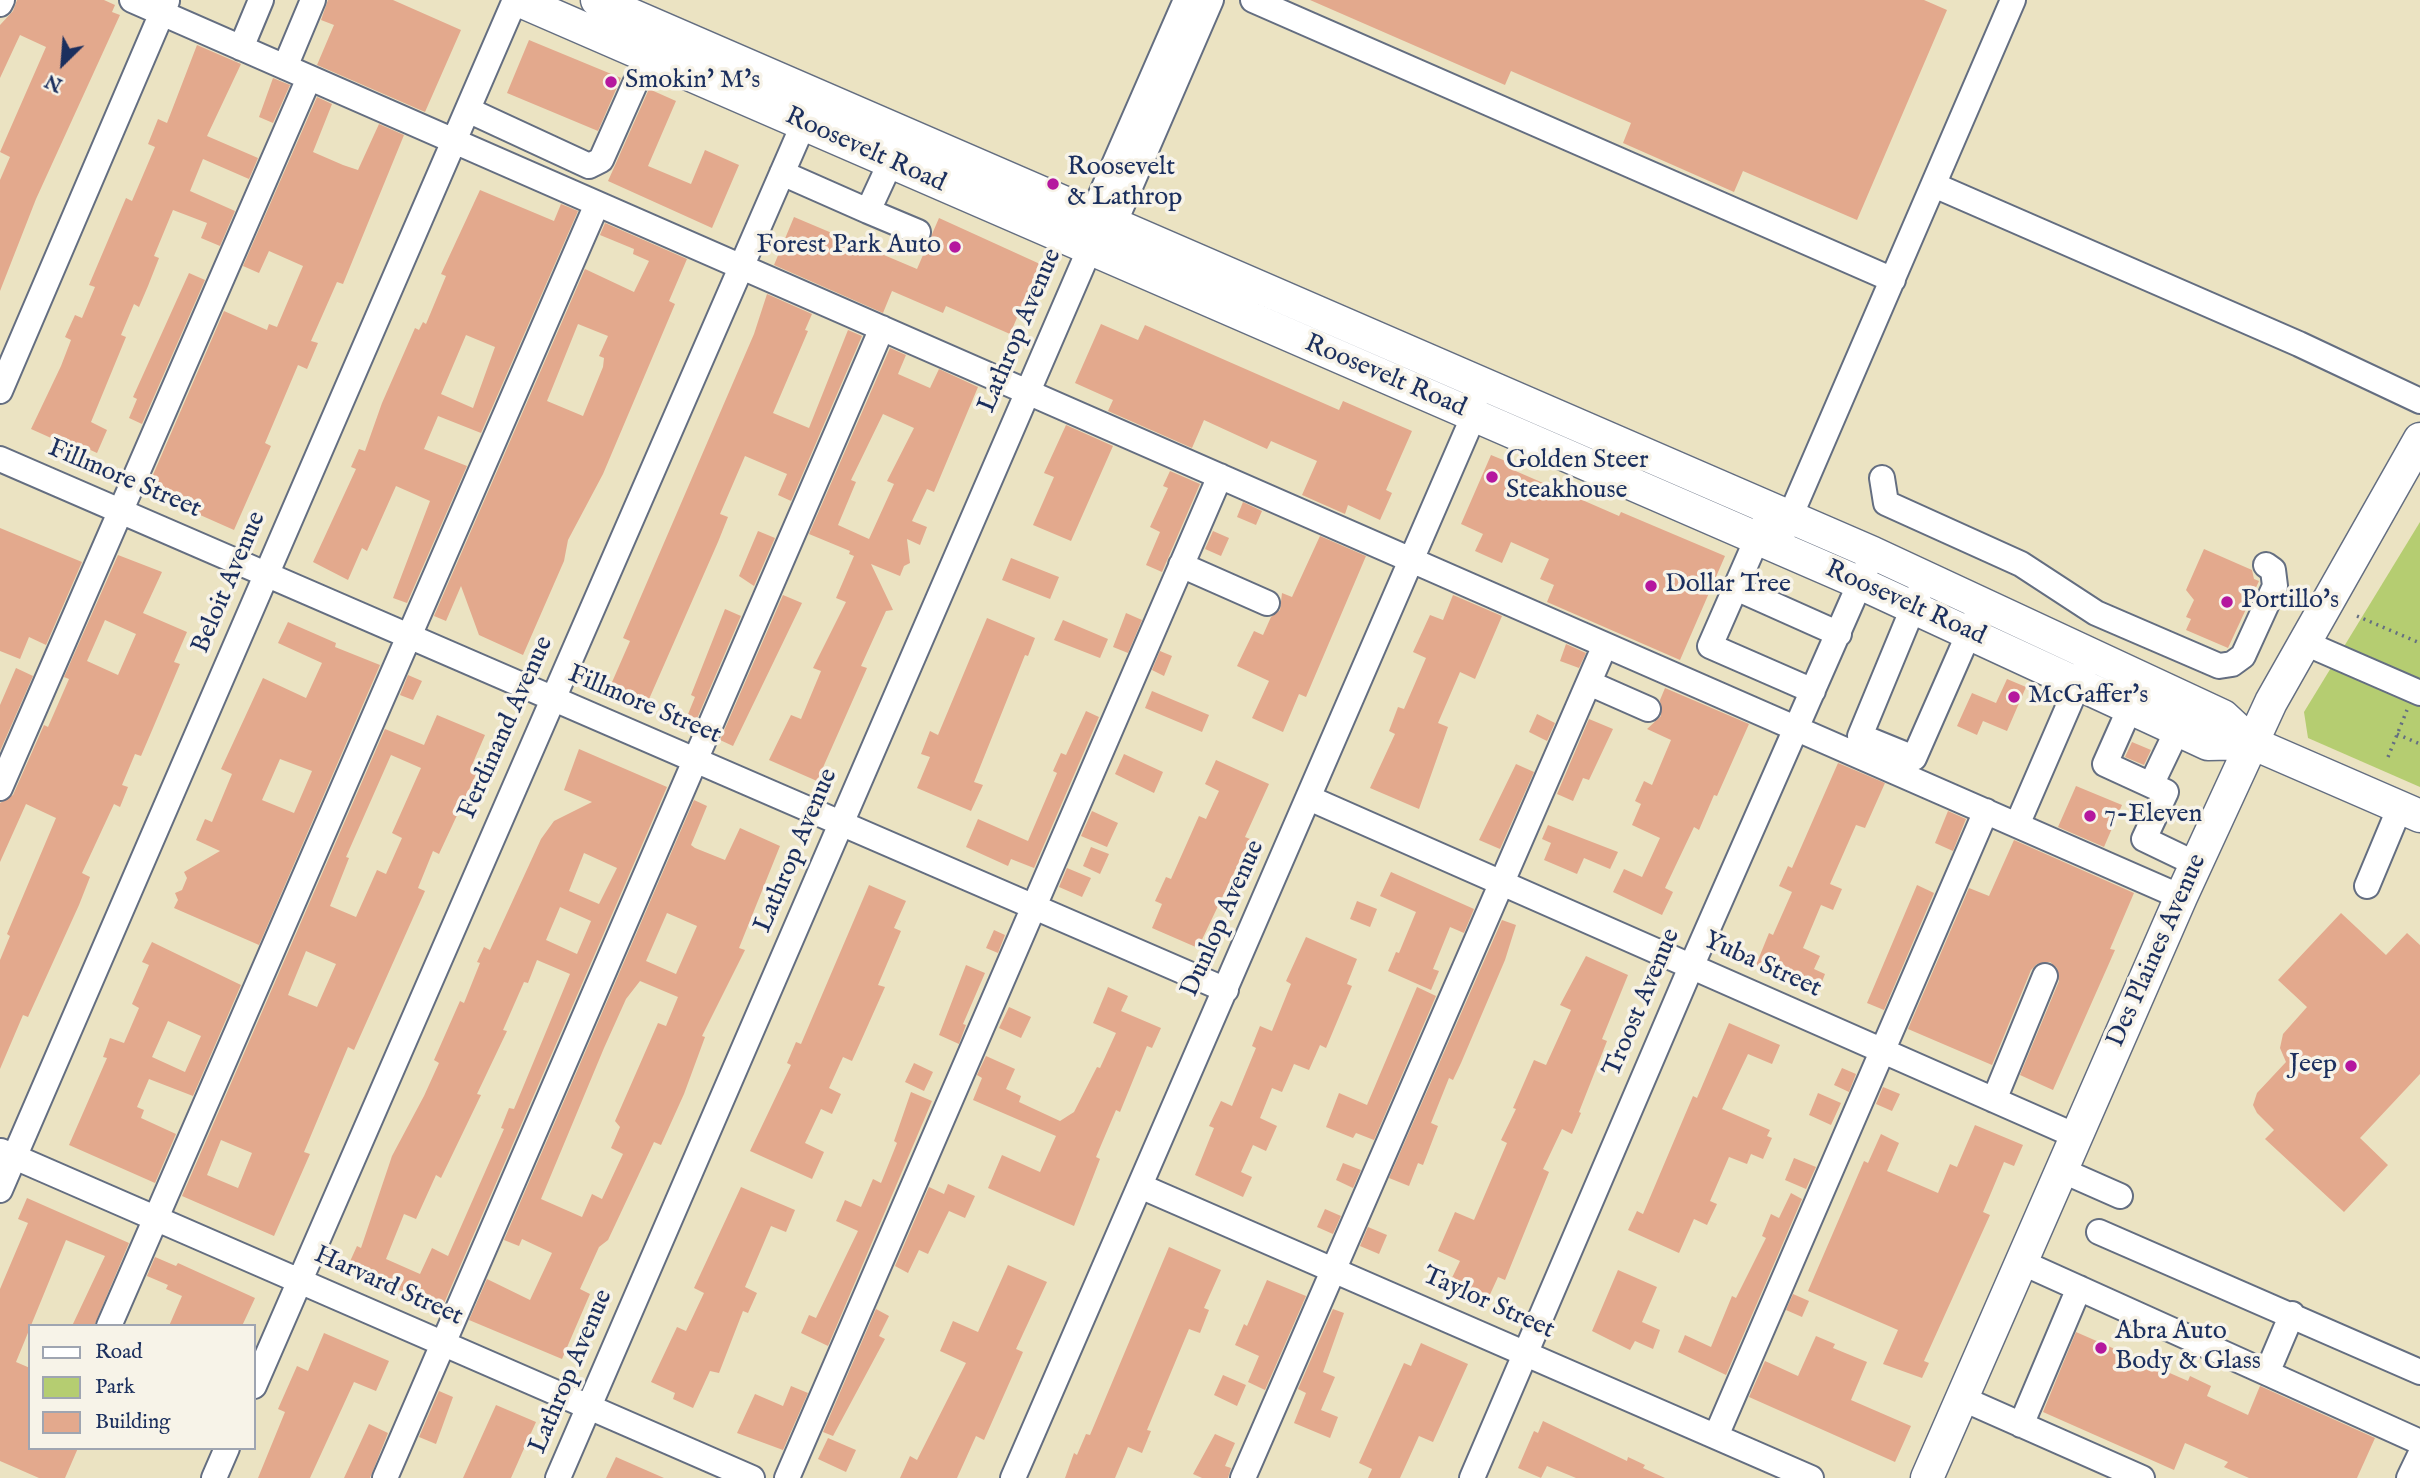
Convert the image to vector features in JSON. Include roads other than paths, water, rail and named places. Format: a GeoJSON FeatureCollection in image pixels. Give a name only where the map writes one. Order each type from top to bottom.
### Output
{"type":"FeatureCollection","features":[{"type":"Feature","properties":{"kind":"main road","name":"Roosevelt Road"},"geometry":{"type":"LineString","coordinates":[[517,0],[1860,583],[2208,744],[2252,743]]}},
{"type":"Feature","properties":{"kind":"main road","name":"Roosevelt Road"},"geometry":{"type":"LineString","coordinates":[[597,0],[1873,553],[2223,716],[2252,743],[2410,812]]}},
{"type":"Feature","properties":{"kind":"main road","name":"Des Plaines Avenue"},"geometry":{"type":"LineString","coordinates":[[1927,1478],[2181,897],[2252,743],[2420,439]]}},
{"type":"Feature","properties":{"kind":"street"},"geometry":{"type":"LineString","coordinates":[[132,0],[164,7],[241,48],[2181,897]]}},
{"type":"Feature","properties":{"kind":"street"},"geometry":{"type":"LineString","coordinates":[[241,48],[261,0]]}},
{"type":"Feature","properties":{"kind":"street"},"geometry":{"type":"LineString","coordinates":[[285,67],[313,0]]}},
{"type":"Feature","properties":{"kind":"street","name":"Beloit Avenue"},"geometry":{"type":"LineString","coordinates":[[0,1190],[7,1154],[267,575],[517,0]]}},
{"type":"Feature","properties":{"kind":"street"},"geometry":{"type":"LineString","coordinates":[[1103,219],[1186,0]]}},
{"type":"Feature","properties":{"kind":"street"},"geometry":{"type":"LineString","coordinates":[[1090,248],[1212,0]]}},
{"type":"Feature","properties":{"kind":"street"},"geometry":{"type":"LineString","coordinates":[[1253,0],[1893,280]]}},
{"type":"Feature","properties":{"kind":"street"},"geometry":{"type":"LineString","coordinates":[[1813,691],[1710,646],[1736,588],[1767,543],[1893,280],[2013,0]]}},
{"type":"Feature","properties":{"kind":"street"},"geometry":{"type":"LineString","coordinates":[[0,391],[164,7]]}},
{"type":"Feature","properties":{"kind":"street"},"geometry":{"type":"LineString","coordinates":[[468,110],[589,166],[601,160],[660,27]]}},
{"type":"Feature","properties":{"kind":"street"},"geometry":{"type":"LineString","coordinates":[[0,788],[309,78]]}},
{"type":"Feature","properties":{"kind":"street","name":"Ferdinand Avenue"},"geometry":{"type":"LineString","coordinates":[[256,1381],[816,95]]}},
{"type":"Feature","properties":{"kind":"street"},"geometry":{"type":"LineString","coordinates":[[868,211],[904,133]]}},
{"type":"Feature","properties":{"kind":"street"},"geometry":{"type":"LineString","coordinates":[[782,173],[918,232]]}},
{"type":"Feature","properties":{"kind":"street"},"geometry":{"type":"LineString","coordinates":[[1934,185],[2299,344],[2420,401]]}},
{"type":"Feature","properties":{"kind":"street"},"geometry":{"type":"LineString","coordinates":[[110,1324],[597,204]]}},
{"type":"Feature","properties":{"kind":"street","name":"Lathrop Avenue"},"geometry":{"type":"LineString","coordinates":[[558,1478],[1090,248]]}},
{"type":"Feature","properties":{"kind":"street"},"geometry":{"type":"LineString","coordinates":[[385,1478],[882,328]]}},
{"type":"Feature","properties":{"kind":"street","name":"Dunlop Avenue"},"geometry":{"type":"LineString","coordinates":[[1013,1478],[1413,561],[1474,415],[1476,381]]}},
{"type":"Feature","properties":{"kind":"street","name":"Fillmore Street"},"geometry":{"type":"LineString","coordinates":[[0,459],[1226,990]]}},
{"type":"Feature","properties":{"kind":"street"},"geometry":{"type":"LineString","coordinates":[[787,1478],[1220,476]]}},
{"type":"Feature","properties":{"kind":"street"},"geometry":{"type":"LineString","coordinates":[[1882,478],[1886,503],[2021,564],[2096,613],[2219,666],[2232,664],[2243,656],[2275,586],[2273,570],[2266,565]]}},
{"type":"Feature","properties":{"kind":"street","name":"Troost Avenue"},"geometry":{"type":"LineString","coordinates":[[1472,1478],[1691,967],[1873,553]]}},
{"type":"Feature","properties":{"kind":"street"},"geometry":{"type":"LineString","coordinates":[[1181,565],[1267,603]]}},
{"type":"Feature","properties":{"kind":"street"},"geometry":{"type":"LineString","coordinates":[[1926,578],[1860,736],[1914,758],[1982,604]]}},
{"type":"Feature","properties":{"kind":"street"},"geometry":{"type":"LineString","coordinates":[[1736,588],[1839,634]]}},
{"type":"Feature","properties":{"kind":"street"},"geometry":{"type":"LineString","coordinates":[[2305,643],[2418,692]]}},
{"type":"Feature","properties":{"kind":"street"},"geometry":{"type":"LineString","coordinates":[[1243,1478],[1605,645]]}},
{"type":"Feature","properties":{"kind":"street"},"geometry":{"type":"LineString","coordinates":[[2017,825],[2091,654]]}},
{"type":"Feature","properties":{"kind":"street"},"geometry":{"type":"LineString","coordinates":[[2143,679],[2105,764],[2166,792],[2144,839],[2196,864]]}},
{"type":"Feature","properties":{"kind":"street"},"geometry":{"type":"LineString","coordinates":[[1589,683],[1648,709]]}},
{"type":"Feature","properties":{"kind":"street"},"geometry":{"type":"LineString","coordinates":[[2151,785],[2191,701]]}},
{"type":"Feature","properties":{"kind":"street","name":"Yuba Street"},"geometry":{"type":"LineString","coordinates":[[1309,799],[2076,1136]]}},
{"type":"Feature","properties":{"kind":"street"},"geometry":{"type":"LineString","coordinates":[[1716,1436],[1986,811]]}},
{"type":"Feature","properties":{"kind":"street"},"geometry":{"type":"LineString","coordinates":[[2368,886],[2410,812]]}},
{"type":"Feature","properties":{"kind":"street"},"geometry":{"type":"LineString","coordinates":[[1994,1100],[2045,976]]}},
{"type":"Feature","properties":{"kind":"street","name":"Harvard Street"},"geometry":{"type":"LineString","coordinates":[[7,1154],[752,1478]]}},
{"type":"Feature","properties":{"kind":"street"},"geometry":{"type":"LineString","coordinates":[[2061,1170],[2120,1196]]}},
{"type":"Feature","properties":{"kind":"street","name":"Taylor Street"},"geometry":{"type":"LineString","coordinates":[[1140,1186],[1811,1478]]}},
{"type":"Feature","properties":{"kind":"street"},"geometry":{"type":"LineString","coordinates":[[2099,1232],[2420,1372]]}},
{"type":"Feature","properties":{"kind":"street"},"geometry":{"type":"LineString","coordinates":[[2021,1262],[2420,1442]]}},
{"type":"Feature","properties":{"kind":"street"},"geometry":{"type":"LineString","coordinates":[[2021,1425],[2079,1288]]}},
{"type":"Feature","properties":{"kind":"street"},"geometry":{"type":"LineString","coordinates":[[2267,1373],[2292,1314]]}},
{"type":"Feature","properties":{"kind":"street"},"geometry":{"type":"LineString","coordinates":[[1961,1398],[2142,1478]]}},
{"type":"Feature","properties":{"kind":"street"},"geometry":{"type":"LineString","coordinates":[[214,1478],[225,1450]]}},
{"type":"Feature","properties":{"kind":"street"},"geometry":{"type":"LineString","coordinates":[[2409,1478],[2420,1454]]}},
{"type":"Feature","properties":{"kind":"place","name":"Smokin' M's"},"geometry":{"type":"Point","coordinates":[611,82]}},
{"type":"Feature","properties":{"kind":"place","name":"Roosevelt & Lathrop"},"geometry":{"type":"Point","coordinates":[1053,184]}},
{"type":"Feature","properties":{"kind":"place","name":"Forest Park Auto"},"geometry":{"type":"Point","coordinates":[955,247]}},
{"type":"Feature","properties":{"kind":"place","name":"Golden Steer Steakhouse"},"geometry":{"type":"Point","coordinates":[1492,477]}},
{"type":"Feature","properties":{"kind":"place","name":"Dollar Tree"},"geometry":{"type":"Point","coordinates":[1651,586]}},
{"type":"Feature","properties":{"kind":"place","name":"Portillo's"},"geometry":{"type":"Point","coordinates":[2227,602]}},
{"type":"Feature","properties":{"kind":"place","name":"McGaffer's"},"geometry":{"type":"Point","coordinates":[2014,697]}},
{"type":"Feature","properties":{"kind":"place","name":"7-Eleven"},"geometry":{"type":"Point","coordinates":[2090,816]}},
{"type":"Feature","properties":{"kind":"place","name":"Jeep"},"geometry":{"type":"Point","coordinates":[2351,1066]}},
{"type":"Feature","properties":{"kind":"place","name":"Abra Auto Body & Glass"},"geometry":{"type":"Point","coordinates":[2101,1348]}}]}
